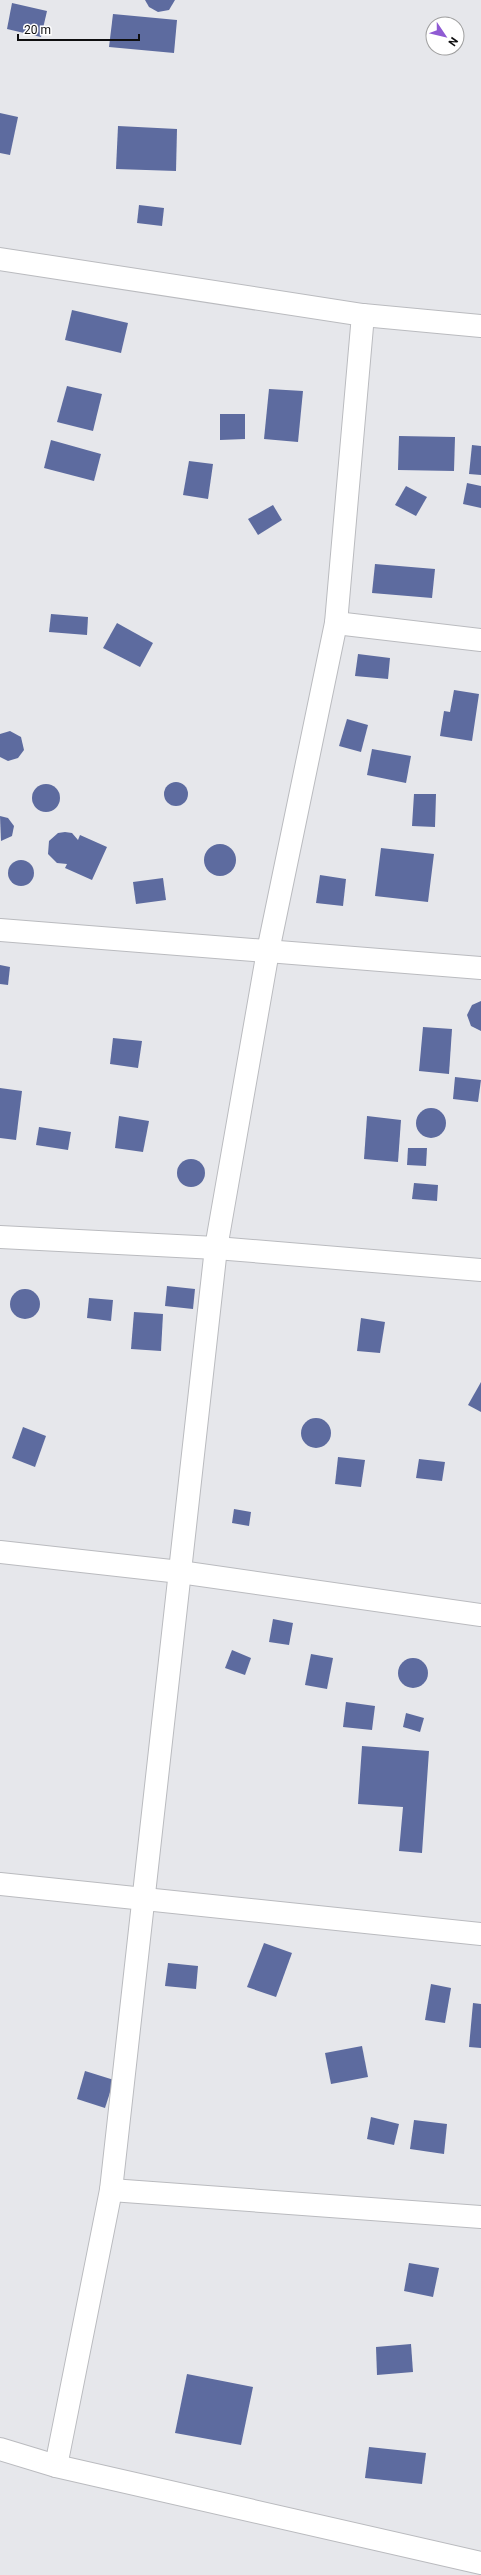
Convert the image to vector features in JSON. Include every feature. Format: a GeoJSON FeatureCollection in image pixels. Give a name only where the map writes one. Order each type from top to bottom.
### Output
{"type":"FeatureCollection","features":[{"type":"Feature","properties":{"kind":"street"},"geometry":{"type":"LineString","coordinates":[[0,259],[363,315],[481,326]]}},
{"type":"Feature","properties":{"kind":"street"},"geometry":{"type":"LineString","coordinates":[[56,2466],[111,2190],[142,1899],[216,1248],[268,951],[336,624],[363,315]]}},
{"type":"Feature","properties":{"kind":"street"},"geometry":{"type":"LineString","coordinates":[[336,624],[481,640]]}},
{"type":"Feature","properties":{"kind":"street"},"geometry":{"type":"LineString","coordinates":[[0,930],[481,968]]}},
{"type":"Feature","properties":{"kind":"street"},"geometry":{"type":"LineString","coordinates":[[0,1237],[216,1248],[481,1270]]}},
{"type":"Feature","properties":{"kind":"street"},"geometry":{"type":"LineString","coordinates":[[0,1552],[180,1572],[481,1615]]}},
{"type":"Feature","properties":{"kind":"street"},"geometry":{"type":"LineString","coordinates":[[0,1884],[481,1934]]}},
{"type":"Feature","properties":{"kind":"street"},"geometry":{"type":"LineString","coordinates":[[111,2190],[481,2217]]}},
{"type":"Feature","properties":{"kind":"street"},"geometry":{"type":"LineString","coordinates":[[0,2448],[56,2466],[481,2563]]}},
{"type":"Feature","properties":{"kind":"building"},"geometry":{"type":"Polygon","coordinates":[[[145,0],[175,0],[169,10],[158,12],[149,7],[145,0]]]}},
{"type":"Feature","properties":{"kind":"building"},"geometry":{"type":"Polygon","coordinates":[[[12,3],[47,11],[41,37],[7,29],[12,3]]]}},
{"type":"Feature","properties":{"kind":"building"},"geometry":{"type":"Polygon","coordinates":[[[113,14],[177,20],[174,53],[109,47],[113,14]]]}},
{"type":"Feature","properties":{"kind":"building"},"geometry":{"type":"Polygon","coordinates":[[[0,113],[18,117],[10,155],[0,153],[0,113]]]}},
{"type":"Feature","properties":{"kind":"building"},"geometry":{"type":"Polygon","coordinates":[[[118,126],[177,129],[176,171],[116,169],[118,126]]]}},
{"type":"Feature","properties":{"kind":"building"},"geometry":{"type":"Polygon","coordinates":[[[139,205],[164,208],[162,226],[137,223],[139,205]]]}},
{"type":"Feature","properties":{"kind":"building"},"geometry":{"type":"Polygon","coordinates":[[[72,310],[128,323],[121,353],[65,340],[72,310]]]}},
{"type":"Feature","properties":{"kind":"building"},"geometry":{"type":"Polygon","coordinates":[[[67,386],[102,394],[93,431],[57,422],[67,386]]]}},
{"type":"Feature","properties":{"kind":"building"},"geometry":{"type":"Polygon","coordinates":[[[269,389],[303,391],[298,442],[264,439],[269,389]]]}},
{"type":"Feature","properties":{"kind":"building"},"geometry":{"type":"Polygon","coordinates":[[[220,414],[245,414],[245,439],[220,440],[220,414]]]}},
{"type":"Feature","properties":{"kind":"building"},"geometry":{"type":"Polygon","coordinates":[[[399,436],[455,437],[454,471],[398,470],[399,436]]]}},
{"type":"Feature","properties":{"kind":"building"},"geometry":{"type":"Polygon","coordinates":[[[51,440],[101,454],[94,481],[44,468],[51,440]]]}},
{"type":"Feature","properties":{"kind":"building"},"geometry":{"type":"Polygon","coordinates":[[[472,445],[481,446],[481,475],[469,474],[472,445]]]}},
{"type":"Feature","properties":{"kind":"building"},"geometry":{"type":"Polygon","coordinates":[[[189,461],[213,464],[208,499],[183,495],[189,461]]]}},
{"type":"Feature","properties":{"kind":"building"},"geometry":{"type":"Polygon","coordinates":[[[467,483],[481,486],[481,508],[463,504],[467,483]]]}},
{"type":"Feature","properties":{"kind":"building"},"geometry":{"type":"Polygon","coordinates":[[[406,486],[427,497],[416,516],[395,505],[406,486]]]}},
{"type":"Feature","properties":{"kind":"building"},"geometry":{"type":"Polygon","coordinates":[[[273,505],[282,520],[258,535],[248,519],[273,505]]]}},
{"type":"Feature","properties":{"kind":"building"},"geometry":{"type":"Polygon","coordinates":[[[375,564],[435,569],[432,598],[372,593],[375,564]]]}},
{"type":"Feature","properties":{"kind":"building"},"geometry":{"type":"Polygon","coordinates":[[[51,614],[88,617],[87,635],[49,632],[51,614]]]}},
{"type":"Feature","properties":{"kind":"building"},"geometry":{"type":"Polygon","coordinates":[[[117,623],[153,643],[140,667],[103,648],[117,623]]]}},
{"type":"Feature","properties":{"kind":"building"},"geometry":{"type":"Polygon","coordinates":[[[358,654],[390,658],[388,679],[355,676],[358,654]]]}},
{"type":"Feature","properties":{"kind":"building"},"geometry":{"type":"Polygon","coordinates":[[[454,690],[479,694],[472,741],[440,736],[444,711],[450,712],[454,690]]]}},
{"type":"Feature","properties":{"kind":"building"},"geometry":{"type":"Polygon","coordinates":[[[347,719],[368,725],[361,752],[339,746],[347,719]]]}},
{"type":"Feature","properties":{"kind":"building"},"geometry":{"type":"Polygon","coordinates":[[[10,731],[21,737],[24,750],[18,758],[8,761],[0,757],[0,734],[10,731]]]}},
{"type":"Feature","properties":{"kind":"building"},"geometry":{"type":"Polygon","coordinates":[[[372,749],[411,756],[406,783],[367,775],[372,749]]]}},
{"type":"Feature","properties":{"kind":"building"},"geometry":{"type":"Polygon","coordinates":[[[176,782],[184,786],[188,794],[184,802],[176,806],[168,802],[164,794],[168,786],[176,782]]]}},
{"type":"Feature","properties":{"kind":"building"},"geometry":{"type":"Polygon","coordinates":[[[46,784],[56,788],[60,798],[56,808],[46,812],[36,808],[32,798],[36,788],[46,784]]]}},
{"type":"Feature","properties":{"kind":"building"},"geometry":{"type":"Polygon","coordinates":[[[414,794],[436,794],[435,827],[412,826],[414,794]]]}},
{"type":"Feature","properties":{"kind":"building"},"geometry":{"type":"Polygon","coordinates":[[[0,816],[8,818],[14,826],[12,836],[1,841],[0,816]]]}},
{"type":"Feature","properties":{"kind":"building"},"geometry":{"type":"Polygon","coordinates":[[[58,833],[72,833],[78,840],[80,835],[107,847],[92,880],[65,868],[67,864],[57,863],[48,854],[49,841],[58,833]]]}},
{"type":"Feature","properties":{"kind":"building"},"geometry":{"type":"Polygon","coordinates":[[[220,844],[231,849],[236,860],[231,871],[220,876],[209,871],[204,860],[209,849],[220,844]]]}},
{"type":"Feature","properties":{"kind":"building"},"geometry":{"type":"Polygon","coordinates":[[[381,848],[434,854],[428,902],[375,896],[381,848]]]}},
{"type":"Feature","properties":{"kind":"building"},"geometry":{"type":"Polygon","coordinates":[[[21,860],[30,864],[34,873],[30,882],[21,886],[12,882],[8,873],[12,864],[21,860]]]}},
{"type":"Feature","properties":{"kind":"building"},"geometry":{"type":"Polygon","coordinates":[[[320,875],[346,879],[343,906],[316,903],[320,875]]]}},
{"type":"Feature","properties":{"kind":"building"},"geometry":{"type":"Polygon","coordinates":[[[163,878],[166,900],[136,904],[133,882],[163,878]]]}},
{"type":"Feature","properties":{"kind":"building"},"geometry":{"type":"Polygon","coordinates":[[[0,965],[10,967],[8,985],[0,984],[0,965]]]}},
{"type":"Feature","properties":{"kind":"building"},"geometry":{"type":"Polygon","coordinates":[[[481,1001],[481,1031],[471,1026],[467,1015],[472,1005],[481,1001]]]}},
{"type":"Feature","properties":{"kind":"building"},"geometry":{"type":"Polygon","coordinates":[[[423,1027],[452,1029],[449,1074],[419,1071],[423,1027]]]}},
{"type":"Feature","properties":{"kind":"building"},"geometry":{"type":"Polygon","coordinates":[[[113,1038],[142,1041],[138,1068],[110,1064],[113,1038]]]}},
{"type":"Feature","properties":{"kind":"building"},"geometry":{"type":"Polygon","coordinates":[[[455,1077],[481,1080],[478,1102],[453,1099],[455,1077]]]}},
{"type":"Feature","properties":{"kind":"building"},"geometry":{"type":"Polygon","coordinates":[[[0,1088],[22,1091],[16,1140],[0,1138],[0,1088]]]}},
{"type":"Feature","properties":{"kind":"building"},"geometry":{"type":"Polygon","coordinates":[[[431,1108],[442,1112],[446,1123],[442,1134],[431,1138],[420,1134],[416,1123],[420,1112],[431,1108]]]}},
{"type":"Feature","properties":{"kind":"building"},"geometry":{"type":"Polygon","coordinates":[[[119,1116],[149,1121],[143,1152],[115,1148],[119,1116]]]}},
{"type":"Feature","properties":{"kind":"building"},"geometry":{"type":"Polygon","coordinates":[[[367,1116],[401,1120],[398,1162],[364,1159],[367,1116]]]}},
{"type":"Feature","properties":{"kind":"building"},"geometry":{"type":"Polygon","coordinates":[[[39,1127],[71,1132],[68,1150],[36,1145],[39,1127]]]}},
{"type":"Feature","properties":{"kind":"building"},"geometry":{"type":"Polygon","coordinates":[[[408,1148],[427,1148],[426,1166],[407,1165],[408,1148]]]}},
{"type":"Feature","properties":{"kind":"building"},"geometry":{"type":"Polygon","coordinates":[[[191,1159],[197,1160],[201,1163],[204,1167],[204,1179],[201,1183],[197,1186],[191,1187],[185,1186],[181,1183],[178,1179],[177,1173],[178,1167],[181,1163],[185,1160],[191,1159]]]}},
{"type":"Feature","properties":{"kind":"building"},"geometry":{"type":"Polygon","coordinates":[[[414,1183],[438,1185],[437,1201],[412,1199],[414,1183]]]}},
{"type":"Feature","properties":{"kind":"building"},"geometry":{"type":"Polygon","coordinates":[[[167,1286],[195,1289],[193,1309],[165,1306],[167,1286]]]}},
{"type":"Feature","properties":{"kind":"building"},"geometry":{"type":"Polygon","coordinates":[[[25,1289],[36,1293],[40,1304],[36,1315],[25,1319],[14,1315],[10,1304],[14,1293],[25,1289]]]}},
{"type":"Feature","properties":{"kind":"building"},"geometry":{"type":"Polygon","coordinates":[[[89,1298],[113,1300],[111,1321],[87,1318],[89,1298]]]}},
{"type":"Feature","properties":{"kind":"building"},"geometry":{"type":"Polygon","coordinates":[[[134,1312],[163,1314],[161,1351],[131,1349],[134,1312]]]}},
{"type":"Feature","properties":{"kind":"building"},"geometry":{"type":"Polygon","coordinates":[[[361,1318],[385,1322],[380,1353],[357,1351],[361,1318]]]}},
{"type":"Feature","properties":{"kind":"building"},"geometry":{"type":"Polygon","coordinates":[[[481,1382],[481,1412],[468,1405],[481,1382]]]}},
{"type":"Feature","properties":{"kind":"building"},"geometry":{"type":"Polygon","coordinates":[[[316,1418],[327,1422],[331,1433],[327,1444],[316,1448],[305,1444],[301,1433],[305,1422],[316,1418]]]}},
{"type":"Feature","properties":{"kind":"building"},"geometry":{"type":"Polygon","coordinates":[[[23,1427],[46,1436],[35,1467],[12,1458],[23,1427]]]}},
{"type":"Feature","properties":{"kind":"building"},"geometry":{"type":"Polygon","coordinates":[[[338,1457],[365,1460],[361,1487],[335,1484],[338,1457]]]}},
{"type":"Feature","properties":{"kind":"building"},"geometry":{"type":"Polygon","coordinates":[[[419,1459],[445,1462],[442,1481],[416,1478],[419,1459]]]}},
{"type":"Feature","properties":{"kind":"building"},"geometry":{"type":"Polygon","coordinates":[[[234,1509],[251,1512],[249,1526],[232,1523],[234,1509]]]}},
{"type":"Feature","properties":{"kind":"building"},"geometry":{"type":"Polygon","coordinates":[[[273,1619],[293,1623],[289,1645],[269,1642],[273,1619]]]}},
{"type":"Feature","properties":{"kind":"building"},"geometry":{"type":"Polygon","coordinates":[[[232,1650],[251,1658],[245,1675],[225,1668],[232,1650]]]}},
{"type":"Feature","properties":{"kind":"building"},"geometry":{"type":"Polygon","coordinates":[[[311,1654],[333,1658],[327,1689],[305,1685],[311,1654]]]}},
{"type":"Feature","properties":{"kind":"building"},"geometry":{"type":"Polygon","coordinates":[[[413,1658],[424,1662],[428,1673],[424,1684],[413,1688],[402,1684],[398,1673],[402,1662],[413,1658]]]}},
{"type":"Feature","properties":{"kind":"building"},"geometry":{"type":"Polygon","coordinates":[[[346,1702],[375,1706],[372,1730],[343,1727],[346,1702]]]}},
{"type":"Feature","properties":{"kind":"building"},"geometry":{"type":"Polygon","coordinates":[[[406,1713],[424,1718],[420,1732],[403,1727],[406,1713]]]}},
{"type":"Feature","properties":{"kind":"building"},"geometry":{"type":"Polygon","coordinates":[[[362,1746],[429,1751],[422,1853],[399,1851],[403,1807],[358,1804],[362,1746]]]}},
{"type":"Feature","properties":{"kind":"building"},"geometry":{"type":"Polygon","coordinates":[[[264,1943],[292,1953],[276,1997],[247,1987],[264,1943]]]}},
{"type":"Feature","properties":{"kind":"building"},"geometry":{"type":"Polygon","coordinates":[[[168,1963],[198,1966],[196,1989],[165,1986],[168,1963]]]}},
{"type":"Feature","properties":{"kind":"building"},"geometry":{"type":"Polygon","coordinates":[[[431,1984],[451,1988],[445,2023],[425,2020],[431,1984]]]}},
{"type":"Feature","properties":{"kind":"building"},"geometry":{"type":"Polygon","coordinates":[[[473,2003],[481,2004],[481,2048],[469,2047],[473,2003]]]}},
{"type":"Feature","properties":{"kind":"building"},"geometry":{"type":"Polygon","coordinates":[[[362,2046],[368,2077],[331,2084],[325,2053],[362,2046]]]}},
{"type":"Feature","properties":{"kind":"building"},"geometry":{"type":"Polygon","coordinates":[[[85,2071],[114,2080],[105,2108],[77,2099],[85,2071]]]}},
{"type":"Feature","properties":{"kind":"building"},"geometry":{"type":"Polygon","coordinates":[[[371,2117],[399,2124],[394,2145],[367,2139],[371,2117]]]}},
{"type":"Feature","properties":{"kind":"building"},"geometry":{"type":"Polygon","coordinates":[[[414,2120],[447,2124],[444,2154],[410,2149],[414,2120]]]}},
{"type":"Feature","properties":{"kind":"building"},"geometry":{"type":"Polygon","coordinates":[[[409,2263],[439,2268],[433,2297],[404,2291],[409,2263]]]}},
{"type":"Feature","properties":{"kind":"building"},"geometry":{"type":"Polygon","coordinates":[[[411,2344],[413,2372],[377,2375],[376,2347],[411,2344]]]}},
{"type":"Feature","properties":{"kind":"building"},"geometry":{"type":"Polygon","coordinates":[[[187,2374],[253,2387],[241,2445],[175,2433],[187,2374]]]}},
{"type":"Feature","properties":{"kind":"building"},"geometry":{"type":"Polygon","coordinates":[[[369,2447],[426,2453],[422,2484],[365,2478],[369,2447]]]}}]}
